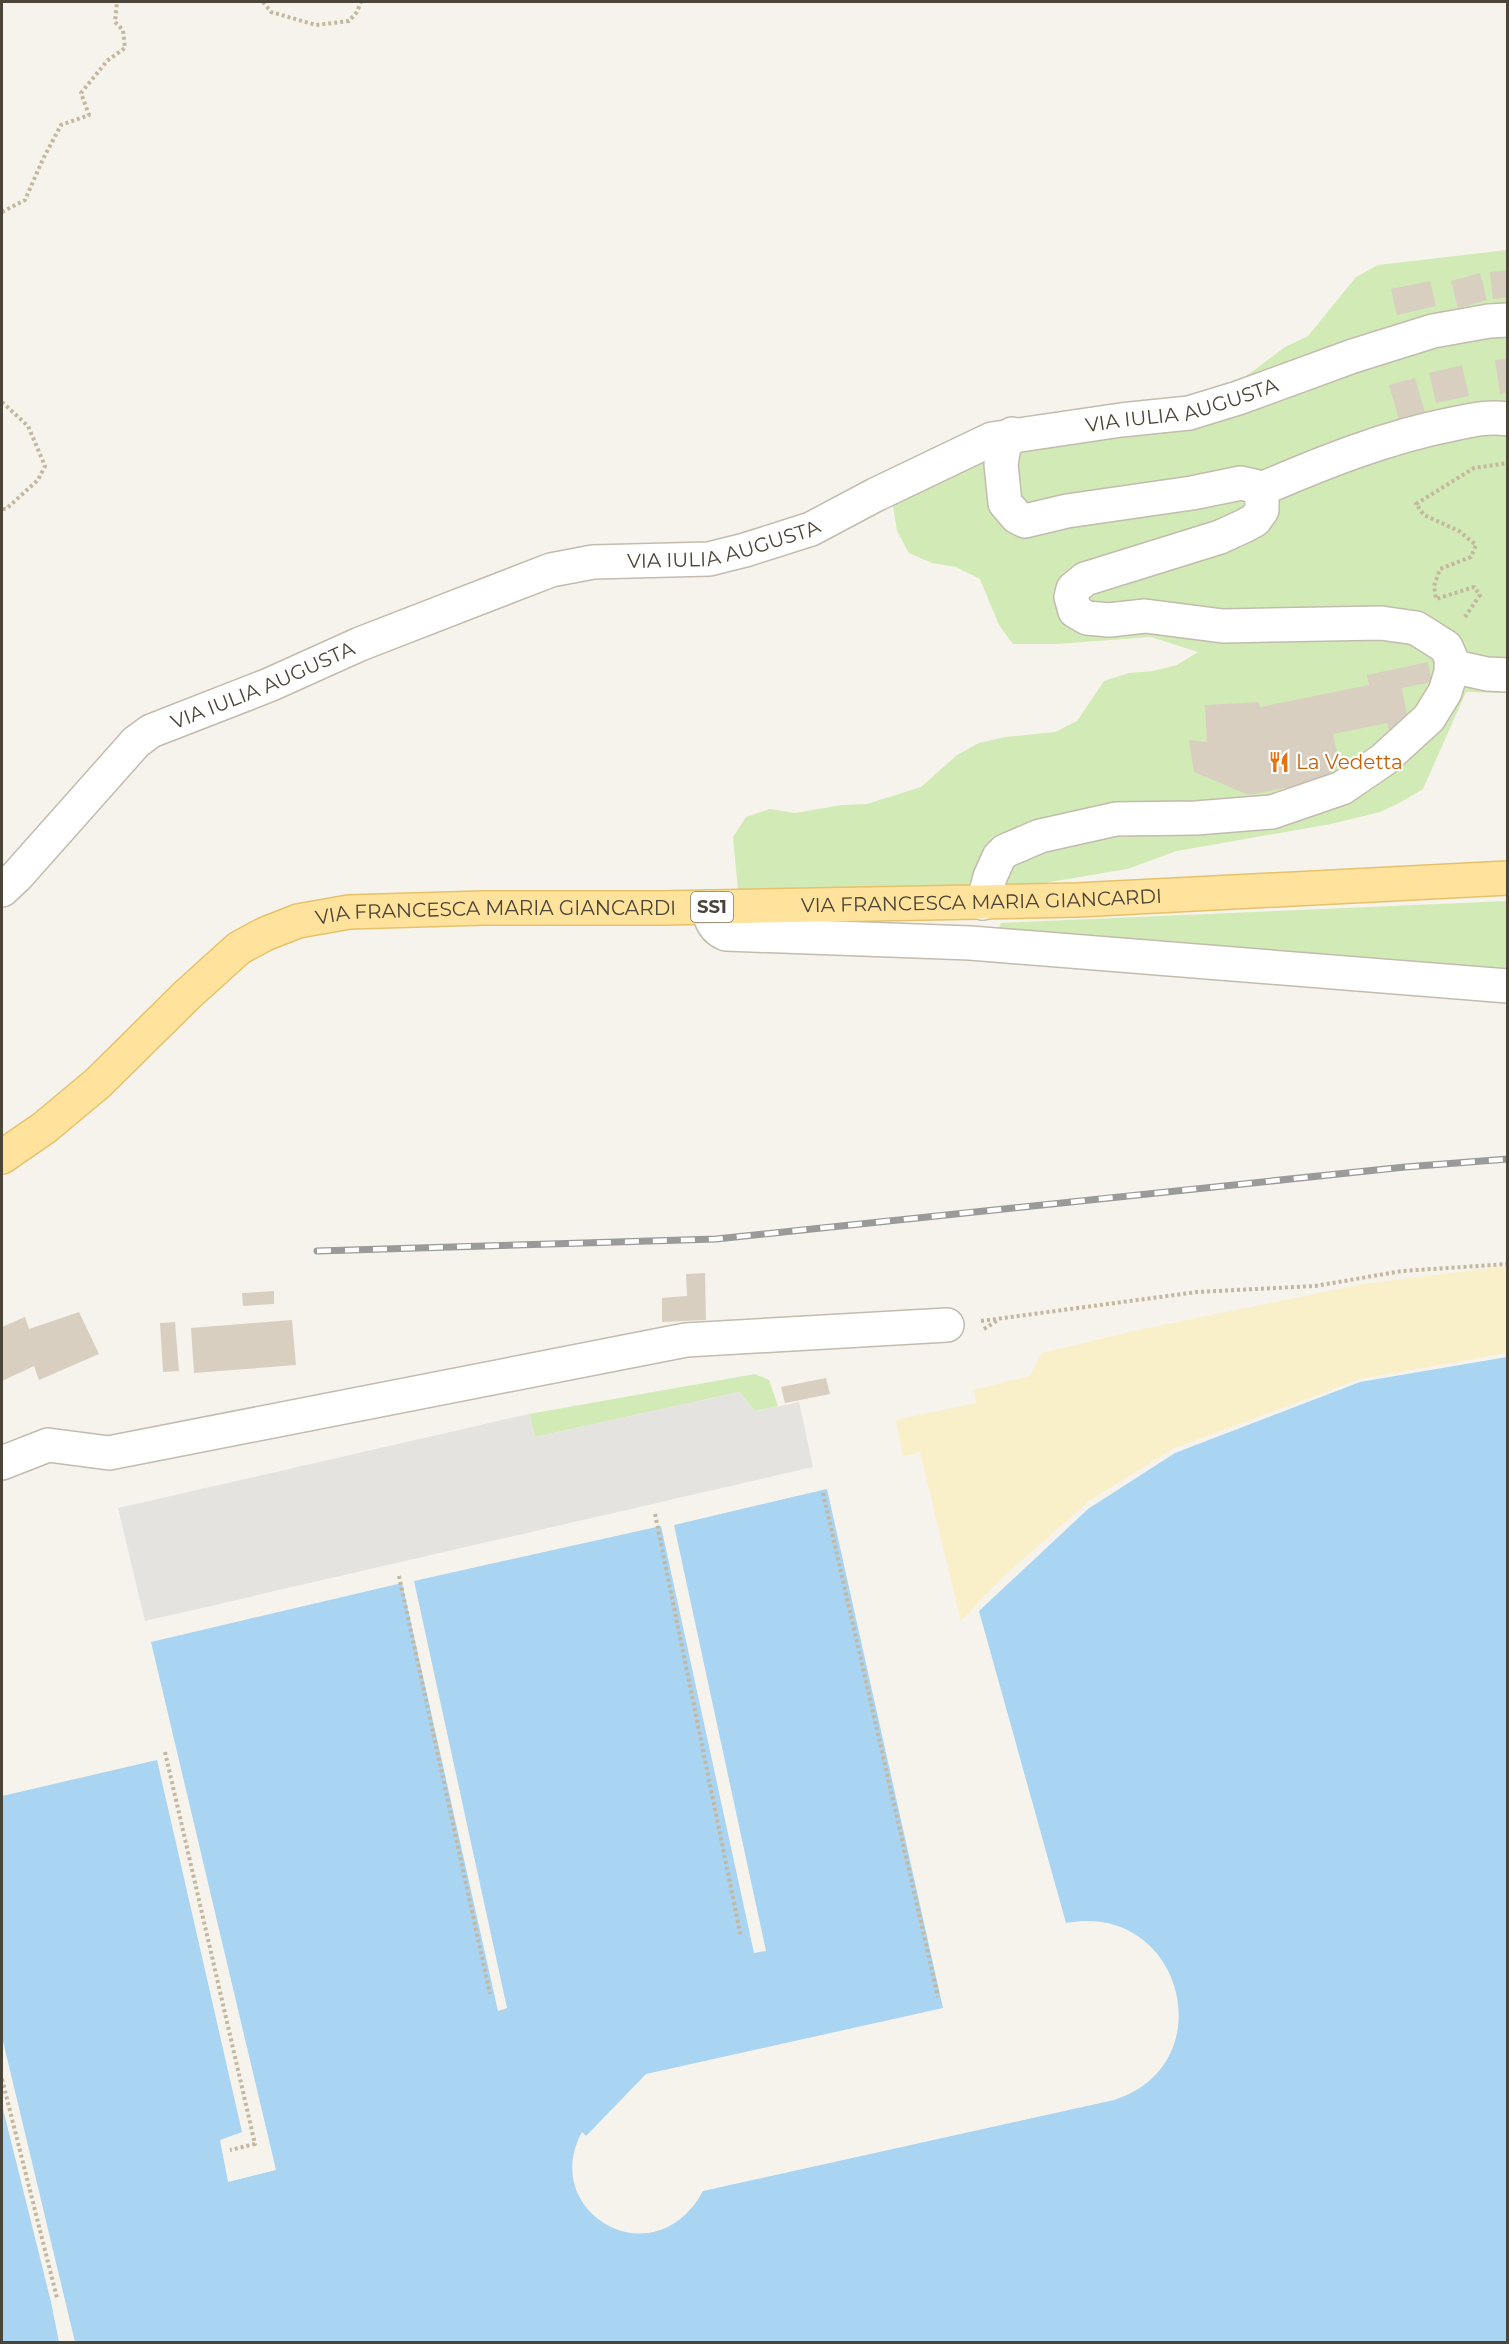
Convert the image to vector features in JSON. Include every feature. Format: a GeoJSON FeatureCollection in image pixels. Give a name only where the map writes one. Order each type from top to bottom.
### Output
{"type":"FeatureCollection","features":[{"type":"Feature","properties":{"kind":"main road","name":"VIA FRANCESCA MARIA GIANCARDI"},"geometry":{"type":"LineString","coordinates":[[2,1157],[44,1128],[98,1083],[187,995],[239,948],[265,934],[298,921],[349,912],[483,908],[710,915],[1220,894],[1508,878]]}},
{"type":"Feature","properties":{"kind":"street","name":"VIA IULIA AUGUSTA"},"geometry":{"type":"LineString","coordinates":[[2,890],[136,742],[150,731],[269,686],[360,644],[551,570],[593,562],[709,559],[811,529],[983,443],[1012,434],[1189,413],[1238,399],[1353,356],[1433,332],[1489,321],[1508,320]]}},
{"type":"Feature","properties":{"kind":"street"},"geometry":{"type":"LineString","coordinates":[[1259,490],[1332,459],[1424,429],[1502,413]]}},
{"type":"Feature","properties":{"kind":"street"},"geometry":{"type":"LineString","coordinates":[[983,903],[990,877],[999,857],[1005,851],[1040,836],[1116,819],[1196,818],[1272,812],[1342,788],[1383,760],[1429,718],[1445,692],[1451,666],[1451,658],[1446,647],[1416,628],[1381,623],[1223,626],[1145,616],[1109,620],[1087,618],[1075,611],[1071,597],[1073,589],[1084,579],[1220,537],[1255,520],[1263,505],[1263,498],[1259,490],[1250,484],[1241,483],[1192,493],[1067,511],[1025,521],[1017,518],[1005,503],[1001,464],[1004,447],[1012,434]]}},
{"type":"Feature","properties":{"kind":"street"},"geometry":{"type":"LineString","coordinates":[[1451,666],[1487,675],[1508,675]]}},
{"type":"Feature","properties":{"kind":"street"},"geometry":{"type":"LineString","coordinates":[[710,915],[719,931],[726,934],[970,944],[1508,986]]}},
{"type":"Feature","properties":{"kind":"street"},"geometry":{"type":"LineString","coordinates":[[2,1463],[48,1445],[109,1453],[686,1340],[947,1325]]}},
{"type":"Feature","properties":{"kind":"path"},"geometry":{"type":"LineString","coordinates":[[2,212],[26,200],[43,159],[61,125],[89,115],[81,93],[107,60],[125,48],[123,30],[115,22],[117,2]]}},
{"type":"Feature","properties":{"kind":"path"},"geometry":{"type":"LineString","coordinates":[[263,2],[271,12],[316,25],[349,21],[357,12],[361,2]]}},
{"type":"Feature","properties":{"kind":"path"},"geometry":{"type":"LineString","coordinates":[[2,402],[28,426],[45,466],[38,480],[6,509],[2,509]]}},
{"type":"Feature","properties":{"kind":"path"},"geometry":{"type":"LineString","coordinates":[[1460,624],[1480,596],[1474,586],[1436,599],[1434,586],[1440,569],[1471,557],[1476,545],[1459,531],[1424,515],[1416,504],[1474,468],[1508,464]]}},
{"type":"Feature","properties":{"kind":"path"},"geometry":{"type":"LineString","coordinates":[[947,1325],[1197,1292],[1315,1286],[1402,1271],[1508,1264]]}},
{"type":"Feature","properties":{"kind":"path"},"geometry":{"type":"LineString","coordinates":[[823,1493],[938,1997]]}},
{"type":"Feature","properties":{"kind":"path"},"geometry":{"type":"LineString","coordinates":[[655,1514],[741,1937]]}},
{"type":"Feature","properties":{"kind":"path"},"geometry":{"type":"LineString","coordinates":[[399,1576],[490,1994]]}},
{"type":"Feature","properties":{"kind":"path"},"geometry":{"type":"LineString","coordinates":[[165,1752],[255,2144],[230,2150]]}},
{"type":"Feature","properties":{"kind":"path"},"geometry":{"type":"LineString","coordinates":[[2,2079],[57,2298]]}},
{"type":"Feature","properties":{"kind":"green space","name":"La Vedetta"},"geometry":{"type":"Polygon","coordinates":[[[1507,250],[1507,693],[1466,692],[1423,789],[1380,812],[1331,824],[1177,851],[1127,869],[1026,886],[738,890],[733,837],[746,817],[770,809],[795,813],[842,805],[867,804],[921,787],[957,755],[979,743],[1005,737],[1055,732],[1077,721],[1104,681],[1129,673],[1153,671],[1177,665],[1198,652],[1151,637],[1057,644],[1013,644],[999,625],[980,579],[956,567],[932,563],[909,553],[897,531],[885,478],[1225,392],[1285,347],[1308,336],[1356,277],[1378,265],[1507,250]]]}},
{"type":"Feature","properties":{"kind":"green space"},"geometry":{"type":"Polygon","coordinates":[[[1507,901],[1507,975],[996,935],[1001,923],[1507,901]]]}},
{"type":"Feature","properties":{"kind":"green space"},"geometry":{"type":"Polygon","coordinates":[[[755,1374],[769,1380],[778,1406],[755,1411],[739,1392],[535,1437],[529,1414],[755,1374]]]}},
{"type":"Feature","properties":{"kind":"sand"},"geometry":{"type":"Polygon","coordinates":[[[1507,1266],[1507,1353],[1360,1379],[1174,1448],[1089,1501],[1002,1578],[961,1621],[920,1452],[903,1456],[896,1420],[976,1403],[974,1390],[1030,1376],[1042,1353],[1134,1331],[1363,1284],[1507,1266]]]}},
{"type":"Feature","properties":{"kind":"shaded area"},"geometry":{"type":"Polygon","coordinates":[[[739,1392],[755,1411],[799,1402],[813,1467],[145,1621],[118,1508],[529,1414],[535,1437],[739,1392]]]}},
{"type":"Feature","properties":{"kind":"water"},"geometry":{"type":"Polygon","coordinates":[[[1507,1357],[1507,2342],[75,2342],[2,2037],[2,1796],[157,1760],[242,2132],[220,2140],[228,2182],[276,2170],[151,1642],[402,1583],[498,2011],[507,2008],[414,1581],[661,1526],[754,1953],[766,1951],[674,1525],[827,1489],[943,2008],[646,2074],[586,2136],[582,2132],[573,2161],[575,2188],[588,2210],[608,2225],[632,2233],[657,2231],[682,2218],[703,2191],[1114,2100],[1149,2081],[1170,2054],[1178,2023],[1176,1990],[1162,1960],[1138,1936],[1106,1923],[1066,1923],[979,1611],[1088,1509],[1175,1453],[1360,1382],[1507,1357]]]}},
{"type":"Feature","properties":{"kind":"water"},"geometry":{"type":"Polygon","coordinates":[[[2,2105],[51,2302],[59,2342],[2,2342],[2,2105]]]}},
{"type":"Feature","properties":{"kind":"building"},"geometry":{"type":"Polygon","coordinates":[[[1508,270],[1508,297],[1493,299],[1490,272],[1508,270]]]}},
{"type":"Feature","properties":{"kind":"building"},"geometry":{"type":"Polygon","coordinates":[[[1480,273],[1487,300],[1458,308],[1451,281],[1480,273]]]}},
{"type":"Feature","properties":{"kind":"building"},"geometry":{"type":"Polygon","coordinates":[[[1430,281],[1436,306],[1397,315],[1391,289],[1430,281]]]}},
{"type":"Feature","properties":{"kind":"building"},"geometry":{"type":"Polygon","coordinates":[[[1508,358],[1508,393],[1500,394],[1495,360],[1508,358]]]}},
{"type":"Feature","properties":{"kind":"building"},"geometry":{"type":"Polygon","coordinates":[[[1462,365],[1469,396],[1436,403],[1429,373],[1462,365]]]}},
{"type":"Feature","properties":{"kind":"building"},"geometry":{"type":"Polygon","coordinates":[[[1415,378],[1427,419],[1401,426],[1389,385],[1415,378]]]}},
{"type":"Feature","properties":{"kind":"building"},"geometry":{"type":"Polygon","coordinates":[[[1428,662],[1432,682],[1402,688],[1409,726],[1389,730],[1387,723],[1333,734],[1340,766],[1315,782],[1249,795],[1194,772],[1189,740],[1207,742],[1205,705],[1259,702],[1260,707],[1369,685],[1367,675],[1428,662]]]}},
{"type":"Feature","properties":{"kind":"building"},"geometry":{"type":"Polygon","coordinates":[[[705,1273],[706,1320],[662,1322],[662,1298],[687,1296],[686,1274],[705,1273]]]}},
{"type":"Feature","properties":{"kind":"building"},"geometry":{"type":"Polygon","coordinates":[[[274,1291],[274,1304],[243,1306],[242,1293],[274,1291]]]}},
{"type":"Feature","properties":{"kind":"building"},"geometry":{"type":"Polygon","coordinates":[[[79,1312],[99,1354],[39,1380],[34,1366],[2,1381],[2,1327],[25,1317],[29,1329],[79,1312]]]}},
{"type":"Feature","properties":{"kind":"building"},"geometry":{"type":"Polygon","coordinates":[[[292,1320],[296,1365],[194,1373],[191,1328],[292,1320]]]}},
{"type":"Feature","properties":{"kind":"building"},"geometry":{"type":"Polygon","coordinates":[[[175,1322],[179,1371],[163,1372],[160,1323],[175,1322]]]}},
{"type":"Feature","properties":{"kind":"building"},"geometry":{"type":"Polygon","coordinates":[[[826,1378],[830,1394],[785,1403],[781,1387],[826,1378]]]}},
{"type":"Feature","properties":{"kind":"railway"},"geometry":{"type":"LineString","coordinates":[[317,1251],[716,1239],[1405,1167],[1508,1159]]}},
{"type":"Feature","properties":{"kind":"place","name":"La Vedetta"},"geometry":{"type":"Point","coordinates":[1279,762]}}]}
